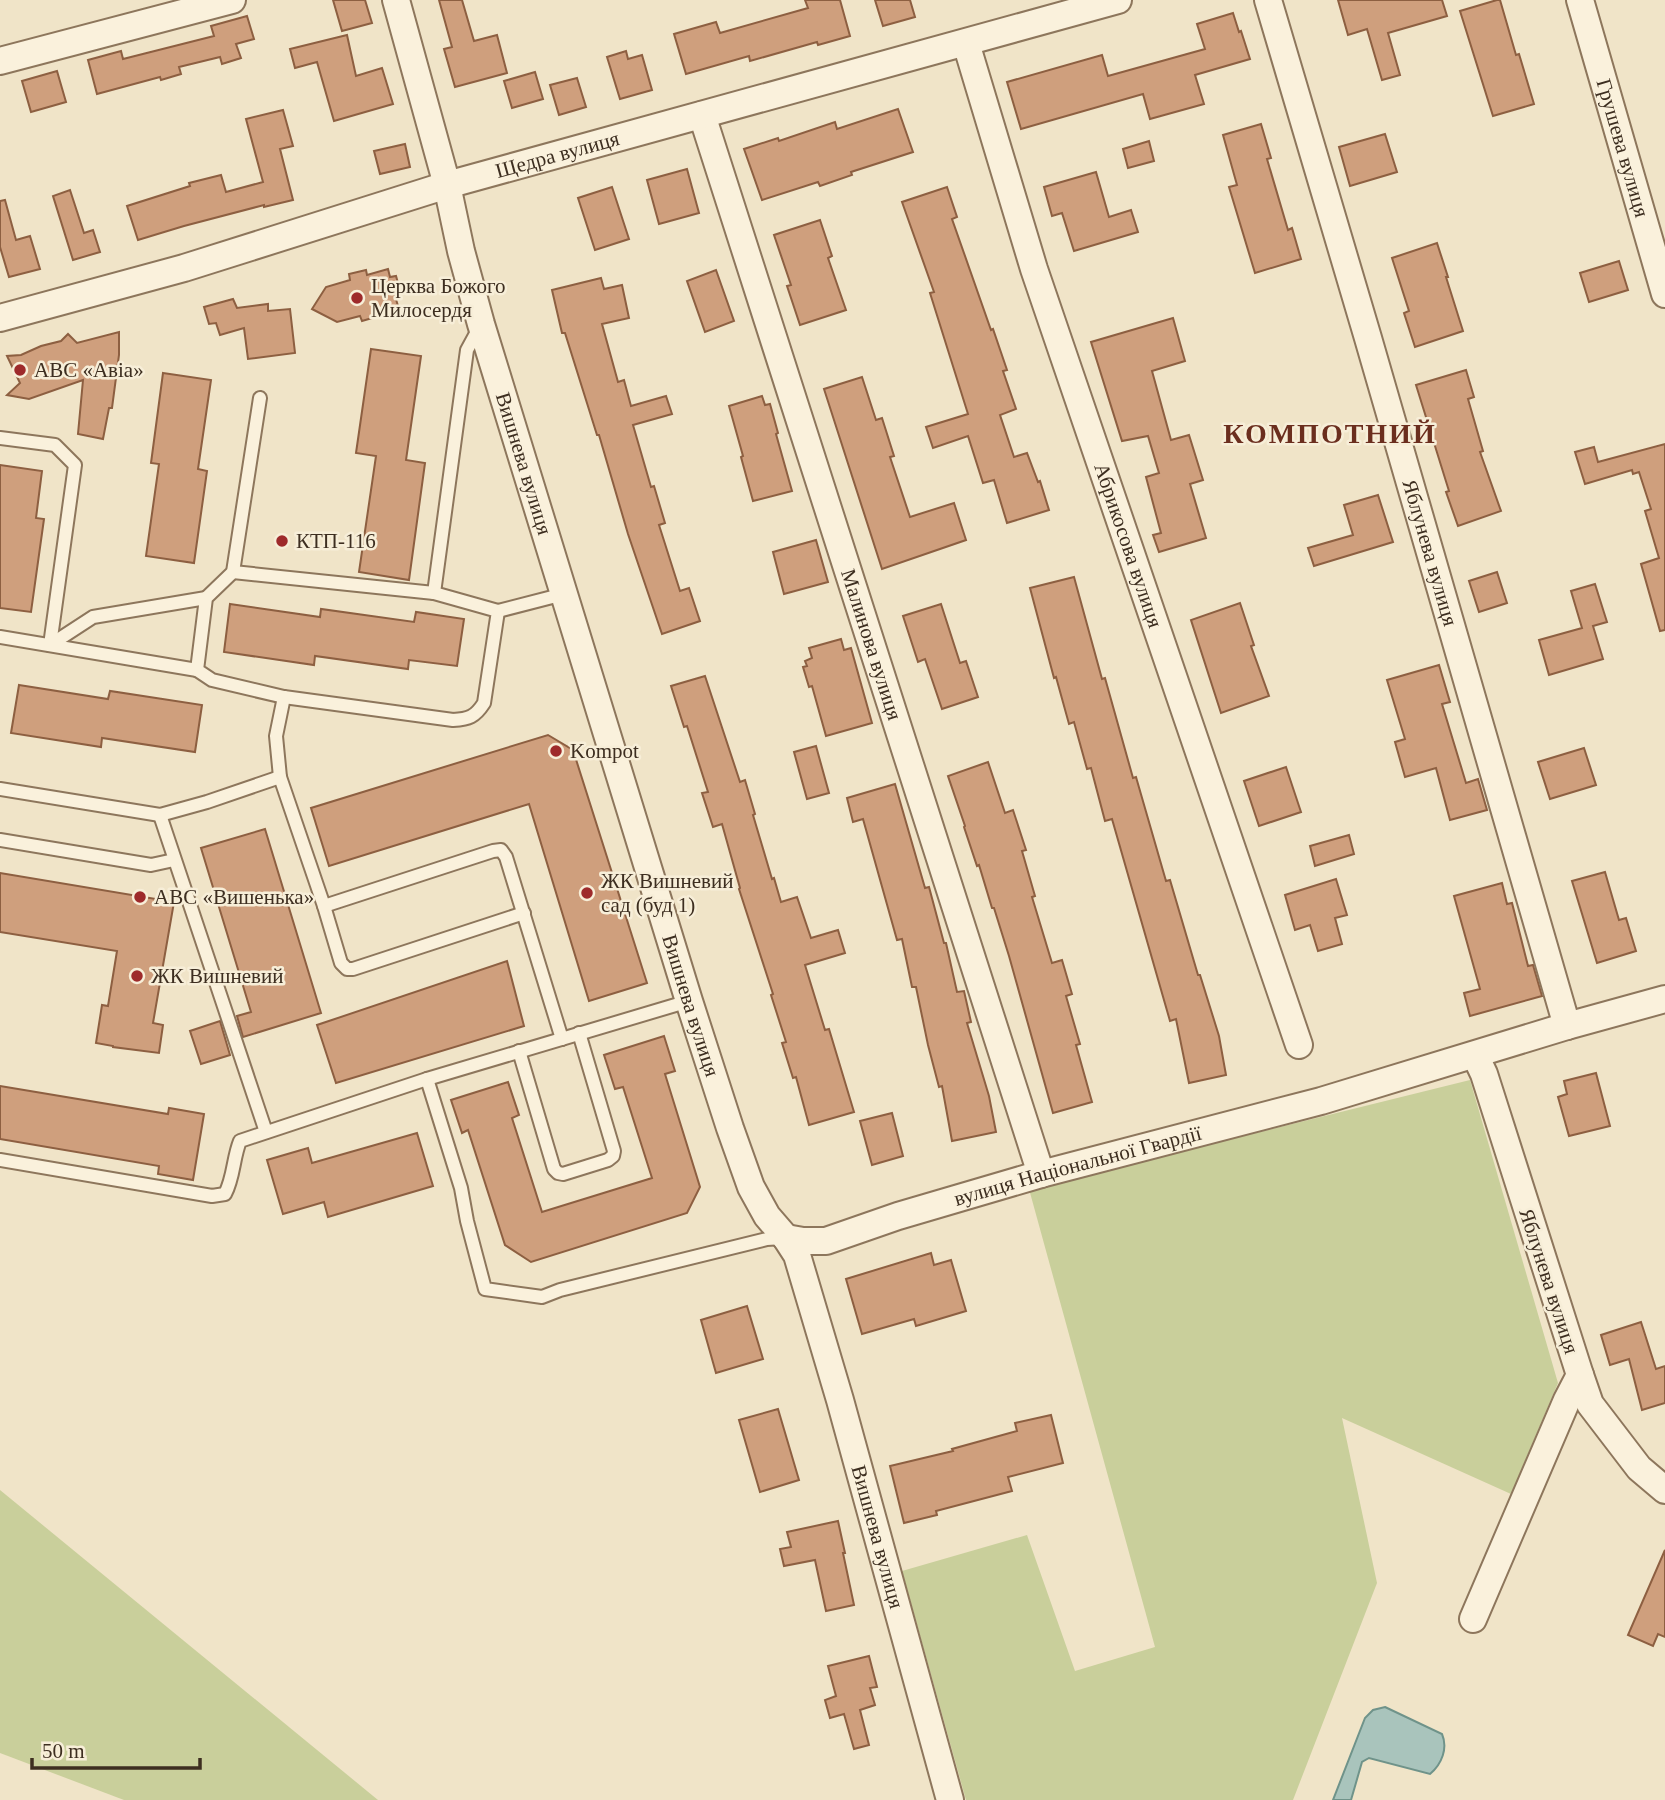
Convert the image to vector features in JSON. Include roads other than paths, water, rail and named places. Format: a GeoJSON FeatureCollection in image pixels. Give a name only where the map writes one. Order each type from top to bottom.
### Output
{"type":"FeatureCollection","features":[{"type":"Feature","properties":{"kind":"street"},"geometry":{"type":"LineString","coordinates":[[152,0],[174,15]]}},
{"type":"Feature","properties":{"kind":"street"},"geometry":{"type":"LineString","coordinates":[[0,61],[232,0]]}},
{"type":"Feature","properties":{"kind":"street","name":"Вишнева вулиця"},"geometry":{"type":"LineString","coordinates":[[396,0],[447,185],[481,324],[689,1002],[751,1187],[767,1216],[797,1255],[950,1800]]}},
{"type":"Feature","properties":{"kind":"street","name":"Щедра вулиця"},"geometry":{"type":"LineString","coordinates":[[0,318],[184,268],[447,185],[1118,0]]}},
{"type":"Feature","properties":{"kind":"street","name":"Яблунева вулиця"},"geometry":{"type":"LineString","coordinates":[[1268,0],[1567,1027]]}},
{"type":"Feature","properties":{"kind":"street","name":"Грушева вулиця"},"geometry":{"type":"LineString","coordinates":[[1580,0],[1665,295]]}},
{"type":"Feature","properties":{"kind":"street","name":"Абрикосова вулиця"},"geometry":{"type":"LineString","coordinates":[[966,43],[1034,269],[1298,1045]]}},
{"type":"Feature","properties":{"kind":"street","name":"Малинова вулиця"},"geometry":{"type":"LineString","coordinates":[[702,115],[1041,1174]]}},
{"type":"Feature","properties":{"kind":"street","name":"вулиця Національної Гвардії"},"geometry":{"type":"LineString","coordinates":[[786,1238],[826,1241],[898,1216],[1041,1174],[1321,1101],[1665,999]]}},
{"type":"Feature","properties":{"kind":"street","name":"Яблунева вулиця"},"geometry":{"type":"LineString","coordinates":[[1473,1619],[1580,1375],[1484,1073],[1475,1055]]}},
{"type":"Feature","properties":{"kind":"street"},"geometry":{"type":"LineString","coordinates":[[1580,1375],[1590,1404],[1639,1468],[1665,1490]]}},
{"type":"Feature","properties":{"kind":"lane"},"geometry":{"type":"LineString","coordinates":[[434,593],[467,350],[481,324]]}},
{"type":"Feature","properties":{"kind":"lane"},"geometry":{"type":"LineString","coordinates":[[50,645],[93,617],[206,598],[233,572],[260,398]]}},
{"type":"Feature","properties":{"kind":"lane"},"geometry":{"type":"LineString","coordinates":[[0,438],[55,445],[75,465],[50,645]]}},
{"type":"Feature","properties":{"kind":"lane"},"geometry":{"type":"LineString","coordinates":[[233,572],[434,593],[498,611],[564,594]]}},
{"type":"Feature","properties":{"kind":"lane"},"geometry":{"type":"LineString","coordinates":[[197,670],[206,598]]}},
{"type":"Feature","properties":{"kind":"lane"},"geometry":{"type":"LineString","coordinates":[[0,637],[197,670],[212,680],[284,697],[453,720],[467,719],[478,713],[484,703],[498,611]]}},
{"type":"Feature","properties":{"kind":"lane"},"geometry":{"type":"LineString","coordinates":[[284,697],[276,736],[280,777],[341,963],[347,969],[524,913]]}},
{"type":"Feature","properties":{"kind":"lane"},"geometry":{"type":"LineString","coordinates":[[0,789],[160,815],[280,777]]}},
{"type":"Feature","properties":{"kind":"lane"},"geometry":{"type":"LineString","coordinates":[[160,815],[266,1132]]}},
{"type":"Feature","properties":{"kind":"lane"},"geometry":{"type":"LineString","coordinates":[[0,840],[151,865],[174,860]]}},
{"type":"Feature","properties":{"kind":"lane"},"geometry":{"type":"LineString","coordinates":[[324,906],[501,850],[506,857],[562,1039]]}},
{"type":"Feature","properties":{"kind":"lane"},"geometry":{"type":"LineString","coordinates":[[0,1160],[212,1196],[225,1194],[240,1141],[427,1079],[689,1002]]}},
{"type":"Feature","properties":{"kind":"lane"},"geometry":{"type":"LineString","coordinates":[[519,1051],[554,1170],[563,1174],[608,1160],[614,1151],[579,1033]]}},
{"type":"Feature","properties":{"kind":"lane","name":"вулиця Національної Гвардії"},"geometry":{"type":"LineString","coordinates":[[427,1079],[461,1188],[485,1289],[542,1297],[560,1290],[767,1238],[786,1238]]}},
{"type":"Feature","properties":{"kind":"water"},"geometry":{"type":"Polygon","coordinates":[[[1385,1707],[1442,1734],[1444,1750],[1441,1761],[1430,1774],[1369,1758],[1362,1762],[1351,1800],[1333,1800],[1365,1718],[1373,1710],[1385,1707]]]}},
{"type":"Feature","properties":{"kind":"place","name":"Церква Божого Милосердя"},"geometry":{"type":"Point","coordinates":[357,298]}},
{"type":"Feature","properties":{"kind":"place","name":"ABC «Авіа»"},"geometry":{"type":"Point","coordinates":[20,370]}},
{"type":"Feature","properties":{"kind":"place","name":"КТП-116"},"geometry":{"type":"Point","coordinates":[282,541]}},
{"type":"Feature","properties":{"kind":"place","name":"Kompot"},"geometry":{"type":"Point","coordinates":[556,751]}},
{"type":"Feature","properties":{"kind":"place","name":"ЖК Вишневий сад (буд 1)"},"geometry":{"type":"Point","coordinates":[587,893]}},
{"type":"Feature","properties":{"kind":"place","name":"ABC «Вишенька»"},"geometry":{"type":"Point","coordinates":[140,897]}},
{"type":"Feature","properties":{"kind":"place","name":"ЖК Вишневий"},"geometry":{"type":"Point","coordinates":[137,976]}},
{"type":"Feature","properties":{"kind":"district","name":"КОМПОТНИЙ"},"geometry":{"type":"Point","coordinates":[1330,433]}}]}
